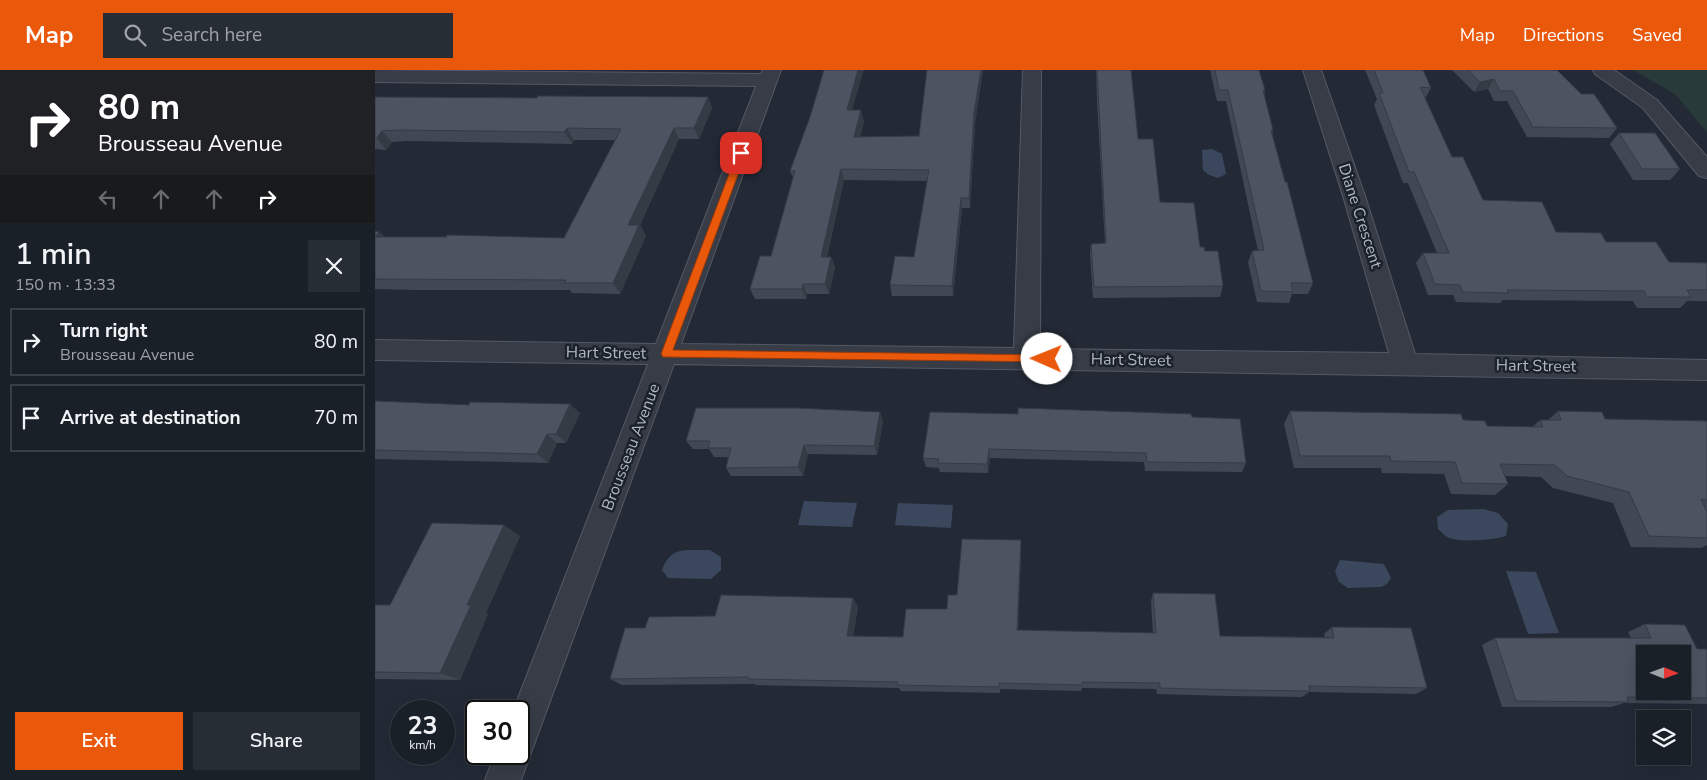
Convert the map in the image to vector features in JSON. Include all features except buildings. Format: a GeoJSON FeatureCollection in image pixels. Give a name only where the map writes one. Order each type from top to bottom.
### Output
{"type":"FeatureCollection","features":[{"type":"Feature","properties":{"kind":"street"},"geometry":{"type":"LineString","coordinates":[[1027,359],[1032,70]]}},
{"type":"Feature","properties":{"kind":"street","name":"Diane Crescent"},"geometry":{"type":"LineString","coordinates":[[1312,70],[1354,196],[1405,364]]}},
{"type":"Feature","properties":{"kind":"street"},"geometry":{"type":"LineString","coordinates":[[1601,70],[1649,104],[1707,172]]}},
{"type":"Feature","properties":{"kind":"street"},"geometry":{"type":"LineString","coordinates":[[375,76],[770,75]]}},
{"type":"Feature","properties":{"kind":"street","name":"Brousseau Avenue"},"geometry":{"type":"LineString","coordinates":[[530,711],[667,354],[770,75]]}},
{"type":"Feature","properties":{"kind":"street","name":"Hart Street"},"geometry":{"type":"LineString","coordinates":[[375,350],[1707,370]]}},
{"type":"Feature","properties":{"kind":"street"},"geometry":{"type":"LineString","coordinates":[[503,780],[509,765]]}},
{"type":"Feature","properties":{"kind":"shaded area"},"geometry":{"type":"Polygon","coordinates":[[[1633,70],[1707,70],[1707,132],[1675,94],[1633,70]]]}},
{"type":"Feature","properties":{"kind":"water"},"geometry":{"type":"Polygon","coordinates":[[[1212,149],[1222,154],[1226,174],[1218,178],[1209,175],[1203,170],[1202,150],[1212,149]]]}},
{"type":"Feature","properties":{"kind":"water"},"geometry":{"type":"Polygon","coordinates":[[[804,501],[857,503],[852,527],[798,525],[804,501]]]}},
{"type":"Feature","properties":{"kind":"water"},"geometry":{"type":"Polygon","coordinates":[[[898,503],[953,505],[951,528],[895,525],[898,503]]]}},
{"type":"Feature","properties":{"kind":"water"},"geometry":{"type":"Polygon","coordinates":[[[1483,509],[1498,513],[1508,524],[1506,536],[1485,540],[1459,540],[1447,537],[1438,529],[1437,517],[1448,510],[1483,509]]]}},
{"type":"Feature","properties":{"kind":"water"},"geometry":{"type":"Polygon","coordinates":[[[687,550],[710,550],[721,557],[721,570],[711,579],[668,578],[662,570],[670,556],[675,553],[687,550]]]}},
{"type":"Feature","properties":{"kind":"water"},"geometry":{"type":"Polygon","coordinates":[[[1340,560],[1384,564],[1391,578],[1387,584],[1381,587],[1348,588],[1339,582],[1335,571],[1340,560]]]}},
{"type":"Feature","properties":{"kind":"water"},"geometry":{"type":"Polygon","coordinates":[[[1506,571],[1536,572],[1559,633],[1528,634],[1506,571]]]}},
{"type":"Feature","properties":{"kind":"route"},"geometry":{"type":"LineString","coordinates":[[741,153],[667,354],[1047,359]]}}]}
